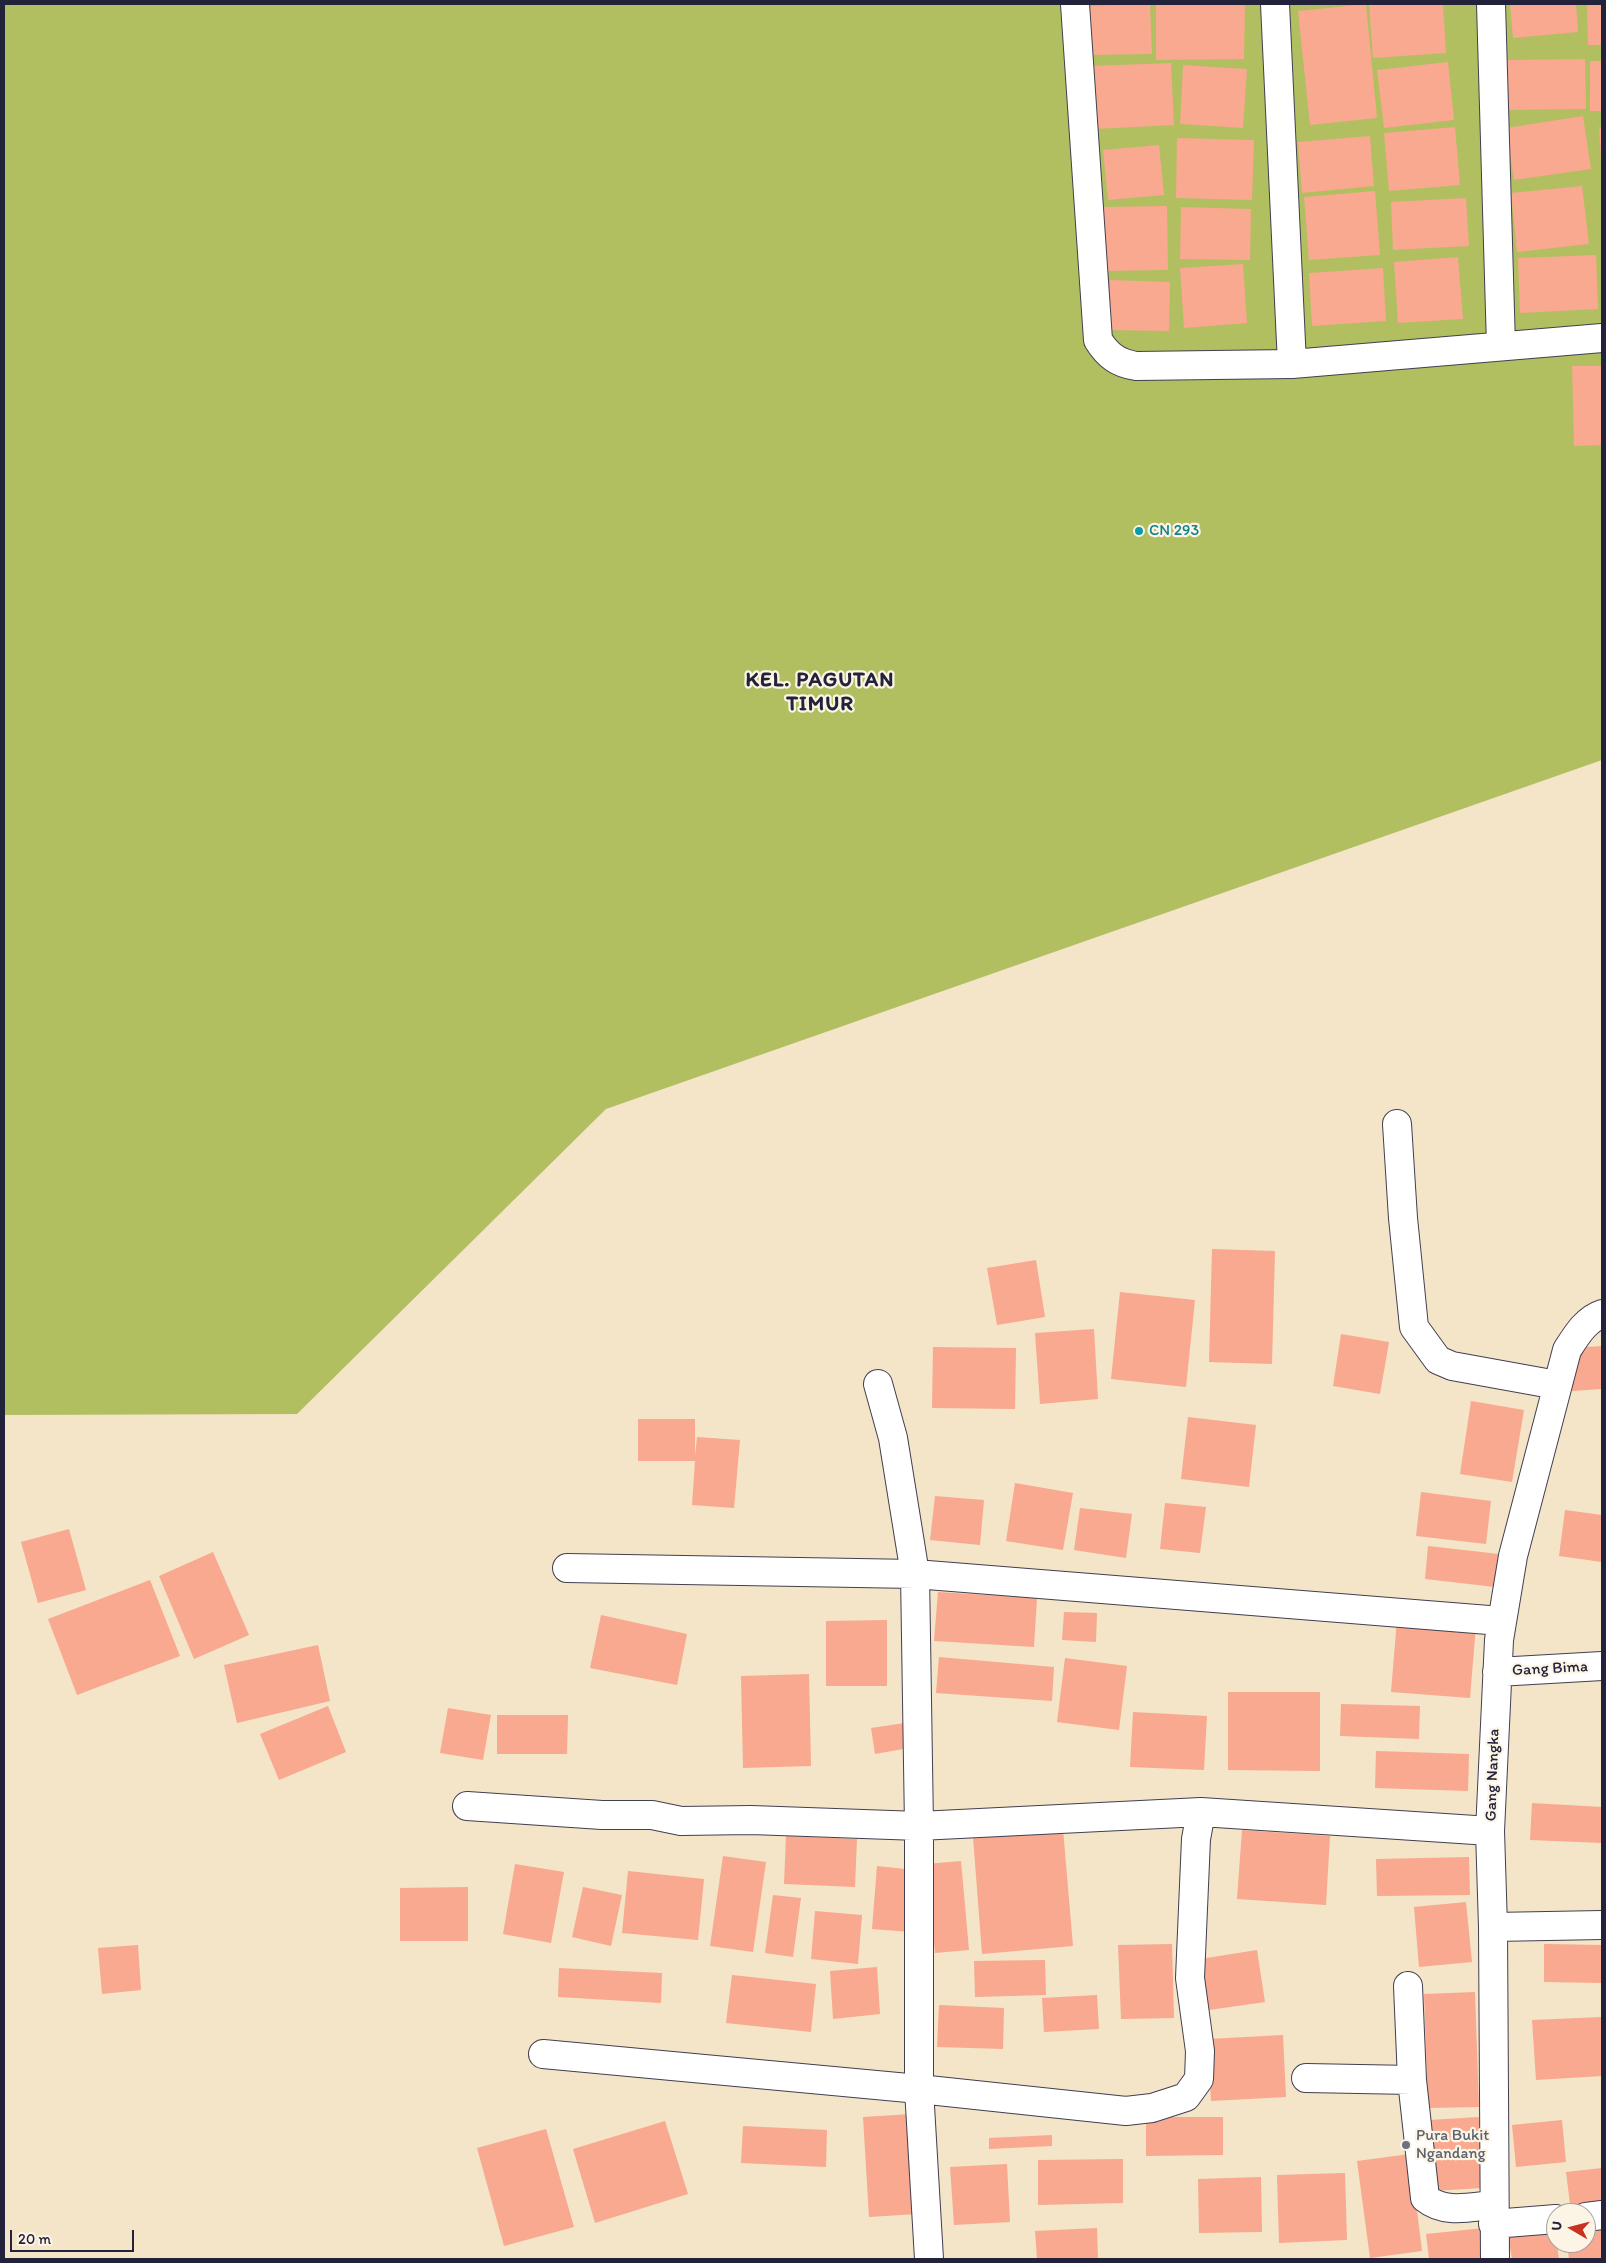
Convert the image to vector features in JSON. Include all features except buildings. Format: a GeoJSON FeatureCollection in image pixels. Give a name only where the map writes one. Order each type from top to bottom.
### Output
{"type":"FeatureCollection","features":[{"type":"Feature","properties":{"kind":"street"},"geometry":{"type":"LineString","coordinates":[[1075,4],[1098,340],[1115,360],[1121,364],[1136,366],[1292,364],[1602,338]]}},
{"type":"Feature","properties":{"kind":"street"},"geometry":{"type":"LineString","coordinates":[[1275,4],[1292,364]]}},
{"type":"Feature","properties":{"kind":"street"},"geometry":{"type":"LineString","coordinates":[[1491,4],[1501,346]]}},
{"type":"Feature","properties":{"kind":"street"},"geometry":{"type":"LineString","coordinates":[[1397,1124],[1403,1218],[1414,1327],[1438,1360],[1452,1366],[1557,1385]]}},
{"type":"Feature","properties":{"kind":"street","name":"Gang Nangka"},"geometry":{"type":"LineString","coordinates":[[1495,2259],[1493,2214],[1494,1927],[1490,1831],[1501,1621],[1513,1556],[1567,1350],[1577,1335],[1594,1317],[1602,1314]]}},
{"type":"Feature","properties":{"kind":"street"},"geometry":{"type":"LineString","coordinates":[[878,1384],[893,1438],[915,1574],[919,1826],[919,2089],[929,2259]]}},
{"type":"Feature","properties":{"kind":"street"},"geometry":{"type":"LineString","coordinates":[[567,1568],[915,1574],[1501,1621]]}},
{"type":"Feature","properties":{"kind":"street","name":"Gang Bima"},"geometry":{"type":"LineString","coordinates":[[1497,1672],[1602,1666]]}},
{"type":"Feature","properties":{"kind":"street"},"geometry":{"type":"LineString","coordinates":[[467,1806],[602,1815],[652,1816],[681,1821],[751,1820],[919,1826],[1201,1812],[1490,1831]]}},
{"type":"Feature","properties":{"kind":"street"},"geometry":{"type":"LineString","coordinates":[[543,2054],[919,2089],[1126,2111],[1152,2108],[1186,2097],[1199,2079],[1200,2061],[1190,1978],[1196,1839],[1201,1812]]}},
{"type":"Feature","properties":{"kind":"street"},"geometry":{"type":"LineString","coordinates":[[1494,1927],[1602,1925]]}},
{"type":"Feature","properties":{"kind":"street"},"geometry":{"type":"LineString","coordinates":[[1408,1986],[1412,2080],[1425,2198],[1434,2205],[1444,2208],[1546,2218]]}},
{"type":"Feature","properties":{"kind":"street"},"geometry":{"type":"LineString","coordinates":[[1306,2078],[1412,2080]]}},
{"type":"Feature","properties":{"kind":"green space"},"geometry":{"type":"Polygon","coordinates":[[[4,4],[1602,4],[1602,760],[606,1109],[297,1414],[4,1415],[4,4]]]}},
{"type":"Feature","properties":{"kind":"place","name":"CN 293"},"geometry":{"type":"Point","coordinates":[1139,531]}},
{"type":"Feature","properties":{"kind":"place","name":"Pura Bukit Ngandang"},"geometry":{"type":"Point","coordinates":[1406,2145]}},
{"type":"Feature","properties":{"kind":"district","name":"KEL. PAGUTAN TIMUR"},"geometry":{"type":"Point","coordinates":[820,693]}}]}
